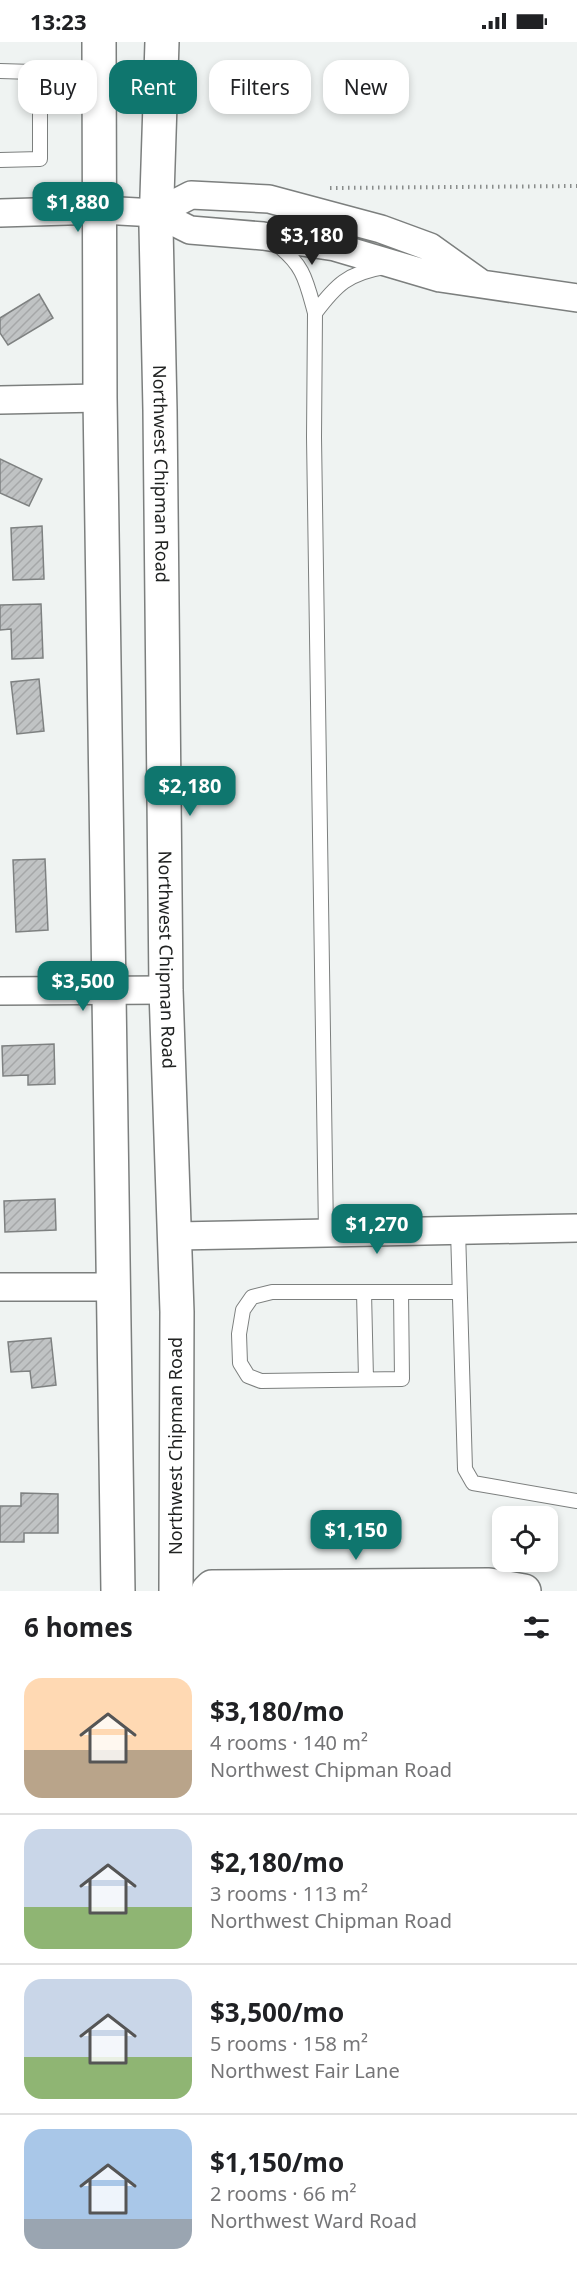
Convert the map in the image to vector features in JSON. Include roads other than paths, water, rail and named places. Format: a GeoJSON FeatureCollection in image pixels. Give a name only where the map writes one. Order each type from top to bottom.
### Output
{"type":"FeatureCollection","features":[{"type":"Feature","properties":{"kind":"main road","name":"Northwest Chipman Road"},"geometry":{"type":"LineString","coordinates":[[162,42],[156,213],[166,990],[176,1236],[176,1591]]}},
{"type":"Feature","properties":{"kind":"main road"},"geometry":{"type":"LineString","coordinates":[[99,58],[100,398],[118,1591]]}},
{"type":"Feature","properties":{"kind":"main road"},"geometry":{"type":"LineString","coordinates":[[208,1591],[212,1587],[489,1585],[524,1591]]}},
{"type":"Feature","properties":{"kind":"street"},"geometry":{"type":"LineString","coordinates":[[156,213],[191,195],[269,199],[381,229],[430,247],[481,283]]}},
{"type":"Feature","properties":{"kind":"street"},"geometry":{"type":"LineString","coordinates":[[0,213],[101,210],[156,213],[190,230],[263,236],[335,247],[440,278],[577,298]]}},
{"type":"Feature","properties":{"kind":"street"},"geometry":{"type":"LineString","coordinates":[[0,399],[100,398]]}},
{"type":"Feature","properties":{"kind":"street"},"geometry":{"type":"LineString","coordinates":[[0,991],[166,990]]}},
{"type":"Feature","properties":{"kind":"street"},"geometry":{"type":"LineString","coordinates":[[176,1236],[577,1228]]}},
{"type":"Feature","properties":{"kind":"street"},"geometry":{"type":"LineString","coordinates":[[0,1287],[114,1287]]}},
{"type":"Feature","properties":{"kind":"lane"},"geometry":{"type":"LineString","coordinates":[[0,71],[18,71]]}},
{"type":"Feature","properties":{"kind":"lane"},"geometry":{"type":"LineString","coordinates":[[0,160],[40,159],[40,114]]}},
{"type":"Feature","properties":{"kind":"lane"},"geometry":{"type":"LineString","coordinates":[[263,236],[296,261],[304,274],[315,313],[314,425],[326,1233]]}},
{"type":"Feature","properties":{"kind":"lane"},"geometry":{"type":"LineString","coordinates":[[315,313],[338,285],[351,275],[395,265]]}},
{"type":"Feature","properties":{"kind":"lane"},"geometry":{"type":"LineString","coordinates":[[458,1230],[465,1469],[473,1483],[577,1501]]}},
{"type":"Feature","properties":{"kind":"lane"},"geometry":{"type":"LineString","coordinates":[[401,1292],[402,1379],[261,1381],[248,1376],[240,1363],[239,1334],[243,1310],[252,1297],[272,1292],[401,1292],[459,1292]]}},
{"type":"Feature","properties":{"kind":"lane"},"geometry":{"type":"LineString","coordinates":[[364,1292],[366,1379]]}}]}
